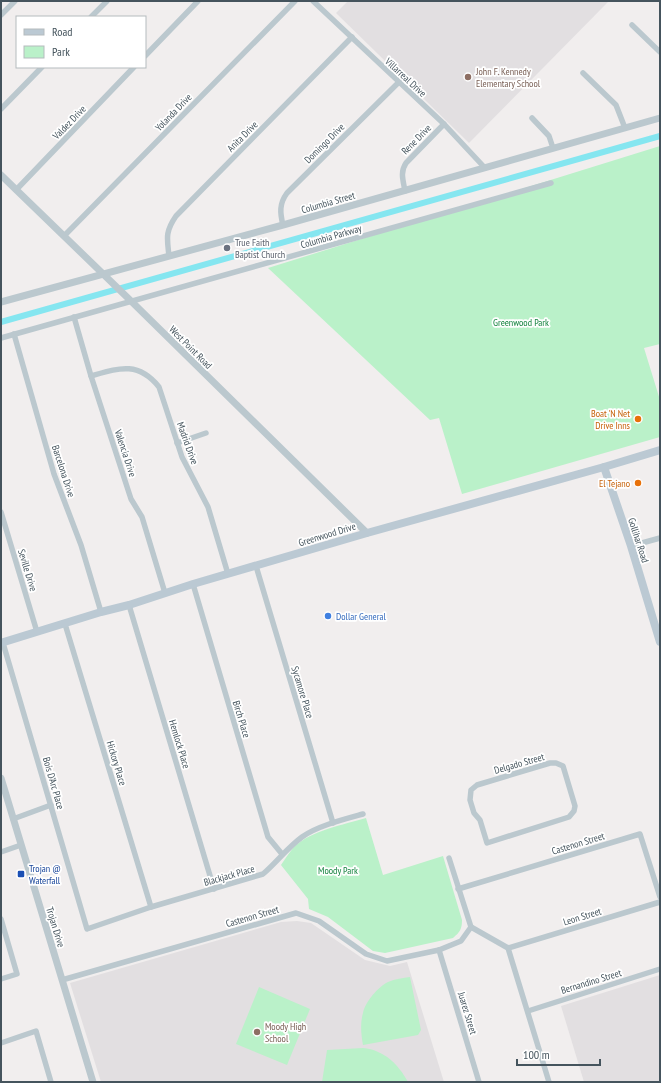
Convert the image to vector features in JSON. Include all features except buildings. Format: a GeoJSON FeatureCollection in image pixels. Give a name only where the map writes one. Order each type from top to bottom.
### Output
{"type":"FeatureCollection","features":[{"type":"Feature","properties":{"kind":"main road","name":"Greenwood Drive"},"geometry":{"type":"LineString","coordinates":[[2,643],[193,584],[660,450]]}},
{"type":"Feature","properties":{"kind":"main road","name":"Gollihar Road"},"geometry":{"type":"LineString","coordinates":[[604,467],[631,546],[660,642]]}},
{"type":"Feature","properties":{"kind":"street"},"geometry":{"type":"LineString","coordinates":[[1,15],[15,1]]}},
{"type":"Feature","properties":{"kind":"street"},"geometry":{"type":"LineString","coordinates":[[92,16],[107,1]]}},
{"type":"Feature","properties":{"kind":"street"},"geometry":{"type":"LineString","coordinates":[[146,55],[198,1]]}},
{"type":"Feature","properties":{"kind":"street","name":"Yolanda Drive"},"geometry":{"type":"LineString","coordinates":[[64,236],[295,1]]}},
{"type":"Feature","properties":{"kind":"street","name":"Villarreal Drive"},"geometry":{"type":"LineString","coordinates":[[314,1],[444,124],[485,168]]}},
{"type":"Feature","properties":{"kind":"street"},"geometry":{"type":"LineString","coordinates":[[632,25],[660,52]]}},
{"type":"Feature","properties":{"kind":"street","name":"Anita Drive"},"geometry":{"type":"LineString","coordinates":[[170,256],[167,237],[171,223],[176,216],[352,38]]}},
{"type":"Feature","properties":{"kind":"street"},"geometry":{"type":"LineString","coordinates":[[1,109],[41,68]]}},
{"type":"Feature","properties":{"kind":"street","name":"Valdez Drive"},"geometry":{"type":"LineString","coordinates":[[16,190],[133,68]]}},
{"type":"Feature","properties":{"kind":"street"},"geometry":{"type":"LineString","coordinates":[[584,73],[616,105],[625,128]]}},
{"type":"Feature","properties":{"kind":"street","name":"Domingo Drive"},"geometry":{"type":"LineString","coordinates":[[283,225],[280,211],[281,204],[287,193],[399,82]]}},
{"type":"Feature","properties":{"kind":"street"},"geometry":{"type":"LineString","coordinates":[[532,118],[549,136],[553,148]]}},
{"type":"Feature","properties":{"kind":"street","name":"Columbia Street"},"geometry":{"type":"LineString","coordinates":[[1,302],[106,276],[170,256],[660,118]]}},
{"type":"Feature","properties":{"kind":"street","name":"Rene Drive"},"geometry":{"type":"LineString","coordinates":[[405,191],[402,176],[403,167],[444,124]]}},
{"type":"Feature","properties":{"kind":"street","name":"West Point Road"},"geometry":{"type":"LineString","coordinates":[[1,175],[106,276],[367,533]]}},
{"type":"Feature","properties":{"kind":"street","name":"Columbia Parkway"},"geometry":{"type":"LineString","coordinates":[[1,338],[74,317],[128,299],[551,183]]}},
{"type":"Feature","properties":{"kind":"street","name":"Valencia Drive"},"geometry":{"type":"LineString","coordinates":[[74,317],[91,376],[131,499],[142,517],[165,593]]}},
{"type":"Feature","properties":{"kind":"street","name":"Barcelona Drive"},"geometry":{"type":"LineString","coordinates":[[14,334],[54,474],[80,545],[101,612]]}},
{"type":"Feature","properties":{"kind":"street","name":"Madrid Drive"},"geometry":{"type":"LineString","coordinates":[[91,376],[118,368],[129,368],[140,371],[154,380],[159,387],[177,443],[188,470],[208,507],[228,574]]}},
{"type":"Feature","properties":{"kind":"street"},"geometry":{"type":"LineString","coordinates":[[177,443],[206,432]]}},
{"type":"Feature","properties":{"kind":"street","name":"Seville Drive"},"geometry":{"type":"LineString","coordinates":[[1,512],[37,632]]}},
{"type":"Feature","properties":{"kind":"street"},"geometry":{"type":"LineString","coordinates":[[631,546],[660,538]]}},
{"type":"Feature","properties":{"kind":"street","name":"Sycamore Place"},"geometry":{"type":"LineString","coordinates":[[256,566],[333,823]]}},
{"type":"Feature","properties":{"kind":"street","name":"Birch Place"},"geometry":{"type":"LineString","coordinates":[[193,584],[268,837],[282,854]]}},
{"type":"Feature","properties":{"kind":"street","name":"Hemlock Place"},"geometry":{"type":"LineString","coordinates":[[129,605],[214,889]]}},
{"type":"Feature","properties":{"kind":"street","name":"Hickory Place"},"geometry":{"type":"LineString","coordinates":[[65,624],[151,907]]}},
{"type":"Feature","properties":{"kind":"street","name":"Bois D'Arc Place"},"geometry":{"type":"LineString","coordinates":[[2,643],[87,929]]}},
{"type":"Feature","properties":{"kind":"street","name":"Delgado Street"},"geometry":{"type":"LineString","coordinates":[[550,763],[556,763],[563,766],[575,806],[574,811],[569,817],[487,843],[480,820],[474,813],[470,800],[472,790],[477,785],[550,763]]}},
{"type":"Feature","properties":{"kind":"street","name":"Trojan Drive"},"geometry":{"type":"LineString","coordinates":[[1,778],[92,1082]]}},
{"type":"Feature","properties":{"kind":"street"},"geometry":{"type":"LineString","coordinates":[[13,819],[51,805]]}},
{"type":"Feature","properties":{"kind":"street","name":"Blackjack Place"},"geometry":{"type":"LineString","coordinates":[[87,929],[151,907],[263,874],[282,854],[303,837],[333,823],[363,814]]}},
{"type":"Feature","properties":{"kind":"street","name":"Castenon Street"},"geometry":{"type":"LineString","coordinates":[[458,889],[640,834],[660,897]]}},
{"type":"Feature","properties":{"kind":"street"},"geometry":{"type":"LineString","coordinates":[[1,852],[21,845]]}},
{"type":"Feature","properties":{"kind":"street"},"geometry":{"type":"LineString","coordinates":[[449,858],[470,927],[508,948],[528,1010],[548,1082]]}},
{"type":"Feature","properties":{"kind":"street","name":"Leon Street"},"geometry":{"type":"LineString","coordinates":[[508,948],[660,902]]}},
{"type":"Feature","properties":{"kind":"street","name":"Castenon Street"},"geometry":{"type":"LineString","coordinates":[[62,980],[296,913],[319,921],[366,954],[387,961],[439,950]]}},
{"type":"Feature","properties":{"kind":"street"},"geometry":{"type":"LineString","coordinates":[[1,919],[17,974],[1,979]]}},
{"type":"Feature","properties":{"kind":"street"},"geometry":{"type":"LineString","coordinates":[[439,950],[461,941],[470,927]]}},
{"type":"Feature","properties":{"kind":"street","name":"Juarez Street"},"geometry":{"type":"LineString","coordinates":[[439,950],[479,1082]]}},
{"type":"Feature","properties":{"kind":"street","name":"Bernandino Street"},"geometry":{"type":"LineString","coordinates":[[528,1010],[660,969]]}},
{"type":"Feature","properties":{"kind":"street"},"geometry":{"type":"LineString","coordinates":[[1,1043],[36,1031],[50,1082]]}},
{"type":"Feature","properties":{"kind":"shaded area","name":"John F. Kennedy Elementary School"},"geometry":{"type":"Polygon","coordinates":[[[348,1],[608,2],[469,143],[336,13],[348,1]]]}},
{"type":"Feature","properties":{"kind":"shaded area","name":"Moody High School"},"geometry":{"type":"Polygon","coordinates":[[[297,921],[311,923],[365,960],[390,966],[407,962],[444,1082],[101,1082],[70,983],[281,922],[297,921]]]}},
{"type":"Feature","properties":{"kind":"shaded area"},"geometry":{"type":"Polygon","coordinates":[[[660,975],[660,1082],[584,1082],[561,1006],[660,975]]]}},
{"type":"Feature","properties":{"kind":"green space","name":"Greenwood Park"},"geometry":{"type":"Polygon","coordinates":[[[660,146],[660,344],[644,348],[660,400],[660,437],[462,494],[439,418],[430,420],[268,268],[660,146]]]}},
{"type":"Feature","properties":{"kind":"green space","name":"Moody Park"},"geometry":{"type":"Polygon","coordinates":[[[366,818],[383,875],[443,856],[462,920],[460,930],[453,938],[385,953],[373,951],[328,917],[309,909],[308,899],[281,865],[294,847],[310,836],[366,818]]]}},
{"type":"Feature","properties":{"kind":"green space"},"geometry":{"type":"Polygon","coordinates":[[[410,977],[421,1030],[418,1035],[363,1045],[361,1021],[364,1009],[372,995],[388,982],[410,977]]]}},
{"type":"Feature","properties":{"kind":"green space"},"geometry":{"type":"Polygon","coordinates":[[[259,987],[310,1009],[287,1065],[236,1044],[259,987]]]}},
{"type":"Feature","properties":{"kind":"green space"},"geometry":{"type":"Polygon","coordinates":[[[371,1049],[390,1059],[400,1069],[408,1082],[322,1082],[327,1050],[371,1049]]]}},
{"type":"Feature","properties":{"kind":"waterway"},"geometry":{"type":"LineString","coordinates":[[1,322],[660,136]]}},
{"type":"Feature","properties":{"kind":"place","name":"John F. Kennedy Elementary School"},"geometry":{"type":"Point","coordinates":[468,77]}},
{"type":"Feature","properties":{"kind":"place","name":"True Faith Baptist Church"},"geometry":{"type":"Point","coordinates":[227,248]}},
{"type":"Feature","properties":{"kind":"place","name":"Boat 'N Net Drive Inns"},"geometry":{"type":"Point","coordinates":[638,419]}},
{"type":"Feature","properties":{"kind":"place","name":"El Tejano"},"geometry":{"type":"Point","coordinates":[638,483]}},
{"type":"Feature","properties":{"kind":"place","name":"Dollar General"},"geometry":{"type":"Point","coordinates":[328,616]}},
{"type":"Feature","properties":{"kind":"place","name":"Trojan @ Waterfall"},"geometry":{"type":"Point","coordinates":[21,874]}},
{"type":"Feature","properties":{"kind":"place","name":"Moody High School"},"geometry":{"type":"Point","coordinates":[257,1032]}}]}
